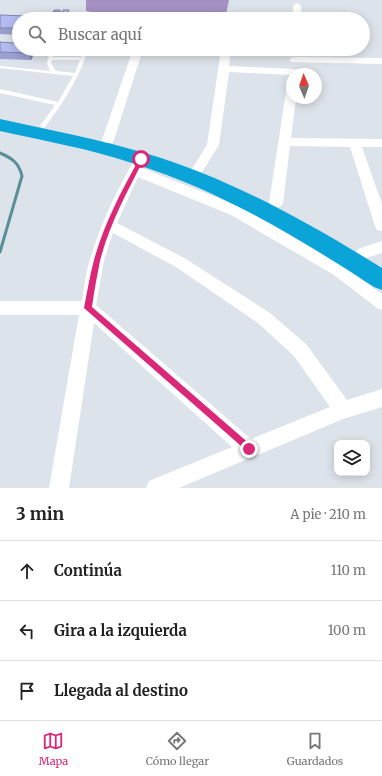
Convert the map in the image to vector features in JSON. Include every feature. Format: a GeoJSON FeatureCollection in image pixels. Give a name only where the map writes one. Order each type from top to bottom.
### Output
{"type":"FeatureCollection","features":[{"type":"Feature","properties":{"kind":"highway"},"geometry":{"type":"LineString","coordinates":[[0,116],[138,147],[198,169],[276,203],[301,216],[363,253],[382,267]]}},
{"type":"Feature","properties":{"kind":"highway"},"geometry":{"type":"LineString","coordinates":[[0,125],[138,165],[193,177],[267,211],[350,258],[382,280]]}},
{"type":"Feature","properties":{"kind":"street"},"geometry":{"type":"LineString","coordinates":[[297,6],[297,12]]}},
{"type":"Feature","properties":{"kind":"street"},"geometry":{"type":"LineString","coordinates":[[108,140],[136,56]]}},
{"type":"Feature","properties":{"kind":"street"},"geometry":{"type":"LineString","coordinates":[[198,169],[213,145],[225,56]]}},
{"type":"Feature","properties":{"kind":"street"},"geometry":{"type":"LineString","coordinates":[[294,56],[294,68]]}},
{"type":"Feature","properties":{"kind":"street"},"geometry":{"type":"LineString","coordinates":[[294,60],[382,61]]}},
{"type":"Feature","properties":{"kind":"street"},"geometry":{"type":"LineString","coordinates":[[224,69],[286,73]]}},
{"type":"Feature","properties":{"kind":"street"},"geometry":{"type":"LineString","coordinates":[[276,203],[290,104]]}},
{"type":"Feature","properties":{"kind":"street"},"geometry":{"type":"LineString","coordinates":[[285,142],[382,143]]}},
{"type":"Feature","properties":{"kind":"street"},"geometry":{"type":"LineString","coordinates":[[356,143],[382,226]]}},
{"type":"Feature","properties":{"kind":"street"},"geometry":{"type":"LineString","coordinates":[[59,488],[97,260],[109,225],[138,165],[236,211],[338,271],[382,303]]}},
{"type":"Feature","properties":{"kind":"street"},"geometry":{"type":"LineString","coordinates":[[109,225],[181,263],[264,318],[300,350],[343,410]]}},
{"type":"Feature","properties":{"kind":"street"},"geometry":{"type":"LineString","coordinates":[[363,253],[382,247]]}},
{"type":"Feature","properties":{"kind":"street"},"geometry":{"type":"LineString","coordinates":[[0,308],[88,308],[249,449]]}},
{"type":"Feature","properties":{"kind":"street"},"geometry":{"type":"LineString","coordinates":[[156,488],[343,410],[382,398]]}},
{"type":"Feature","properties":{"kind":"lane"},"geometry":{"type":"LineString","coordinates":[[51,56],[49,63],[54,73]]}},
{"type":"Feature","properties":{"kind":"lane"},"geometry":{"type":"LineString","coordinates":[[42,126],[73,83],[82,66],[84,58],[50,59]]}},
{"type":"Feature","properties":{"kind":"lane"},"geometry":{"type":"LineString","coordinates":[[0,67],[76,75]]}},
{"type":"Feature","properties":{"kind":"lane"},"geometry":{"type":"LineString","coordinates":[[0,73],[6,68]]}},
{"type":"Feature","properties":{"kind":"lane"},"geometry":{"type":"LineString","coordinates":[[0,92],[58,104]]}},
{"type":"Feature","properties":{"kind":"shaded area"},"geometry":{"type":"Polygon","coordinates":[[[86,0],[229,0],[226,12],[86,11],[86,0]]]}},
{"type":"Feature","properties":{"kind":"building"},"geometry":{"type":"Polygon","coordinates":[[[54,10],[60,10],[60,12],[53,12],[54,10]]]}},
{"type":"Feature","properties":{"kind":"building"},"geometry":{"type":"Polygon","coordinates":[[[63,10],[69,10],[68,12],[62,12],[63,10]]]}},
{"type":"Feature","properties":{"kind":"building"},"geometry":{"type":"Polygon","coordinates":[[[0,15],[12,15],[12,28],[0,28],[0,15]]]}},
{"type":"Feature","properties":{"kind":"building"},"geometry":{"type":"Polygon","coordinates":[[[0,42],[12,43],[12,52],[0,52],[0,42]]]}},
{"type":"Feature","properties":{"kind":"waterway"},"geometry":{"type":"LineString","coordinates":[[0,153],[17,164],[22,176],[0,252]]}},
{"type":"Feature","properties":{"kind":"route"},"geometry":{"type":"LineString","coordinates":[[141,159],[134,170],[109,225],[97,260],[88,308],[249,449]]}}]}
